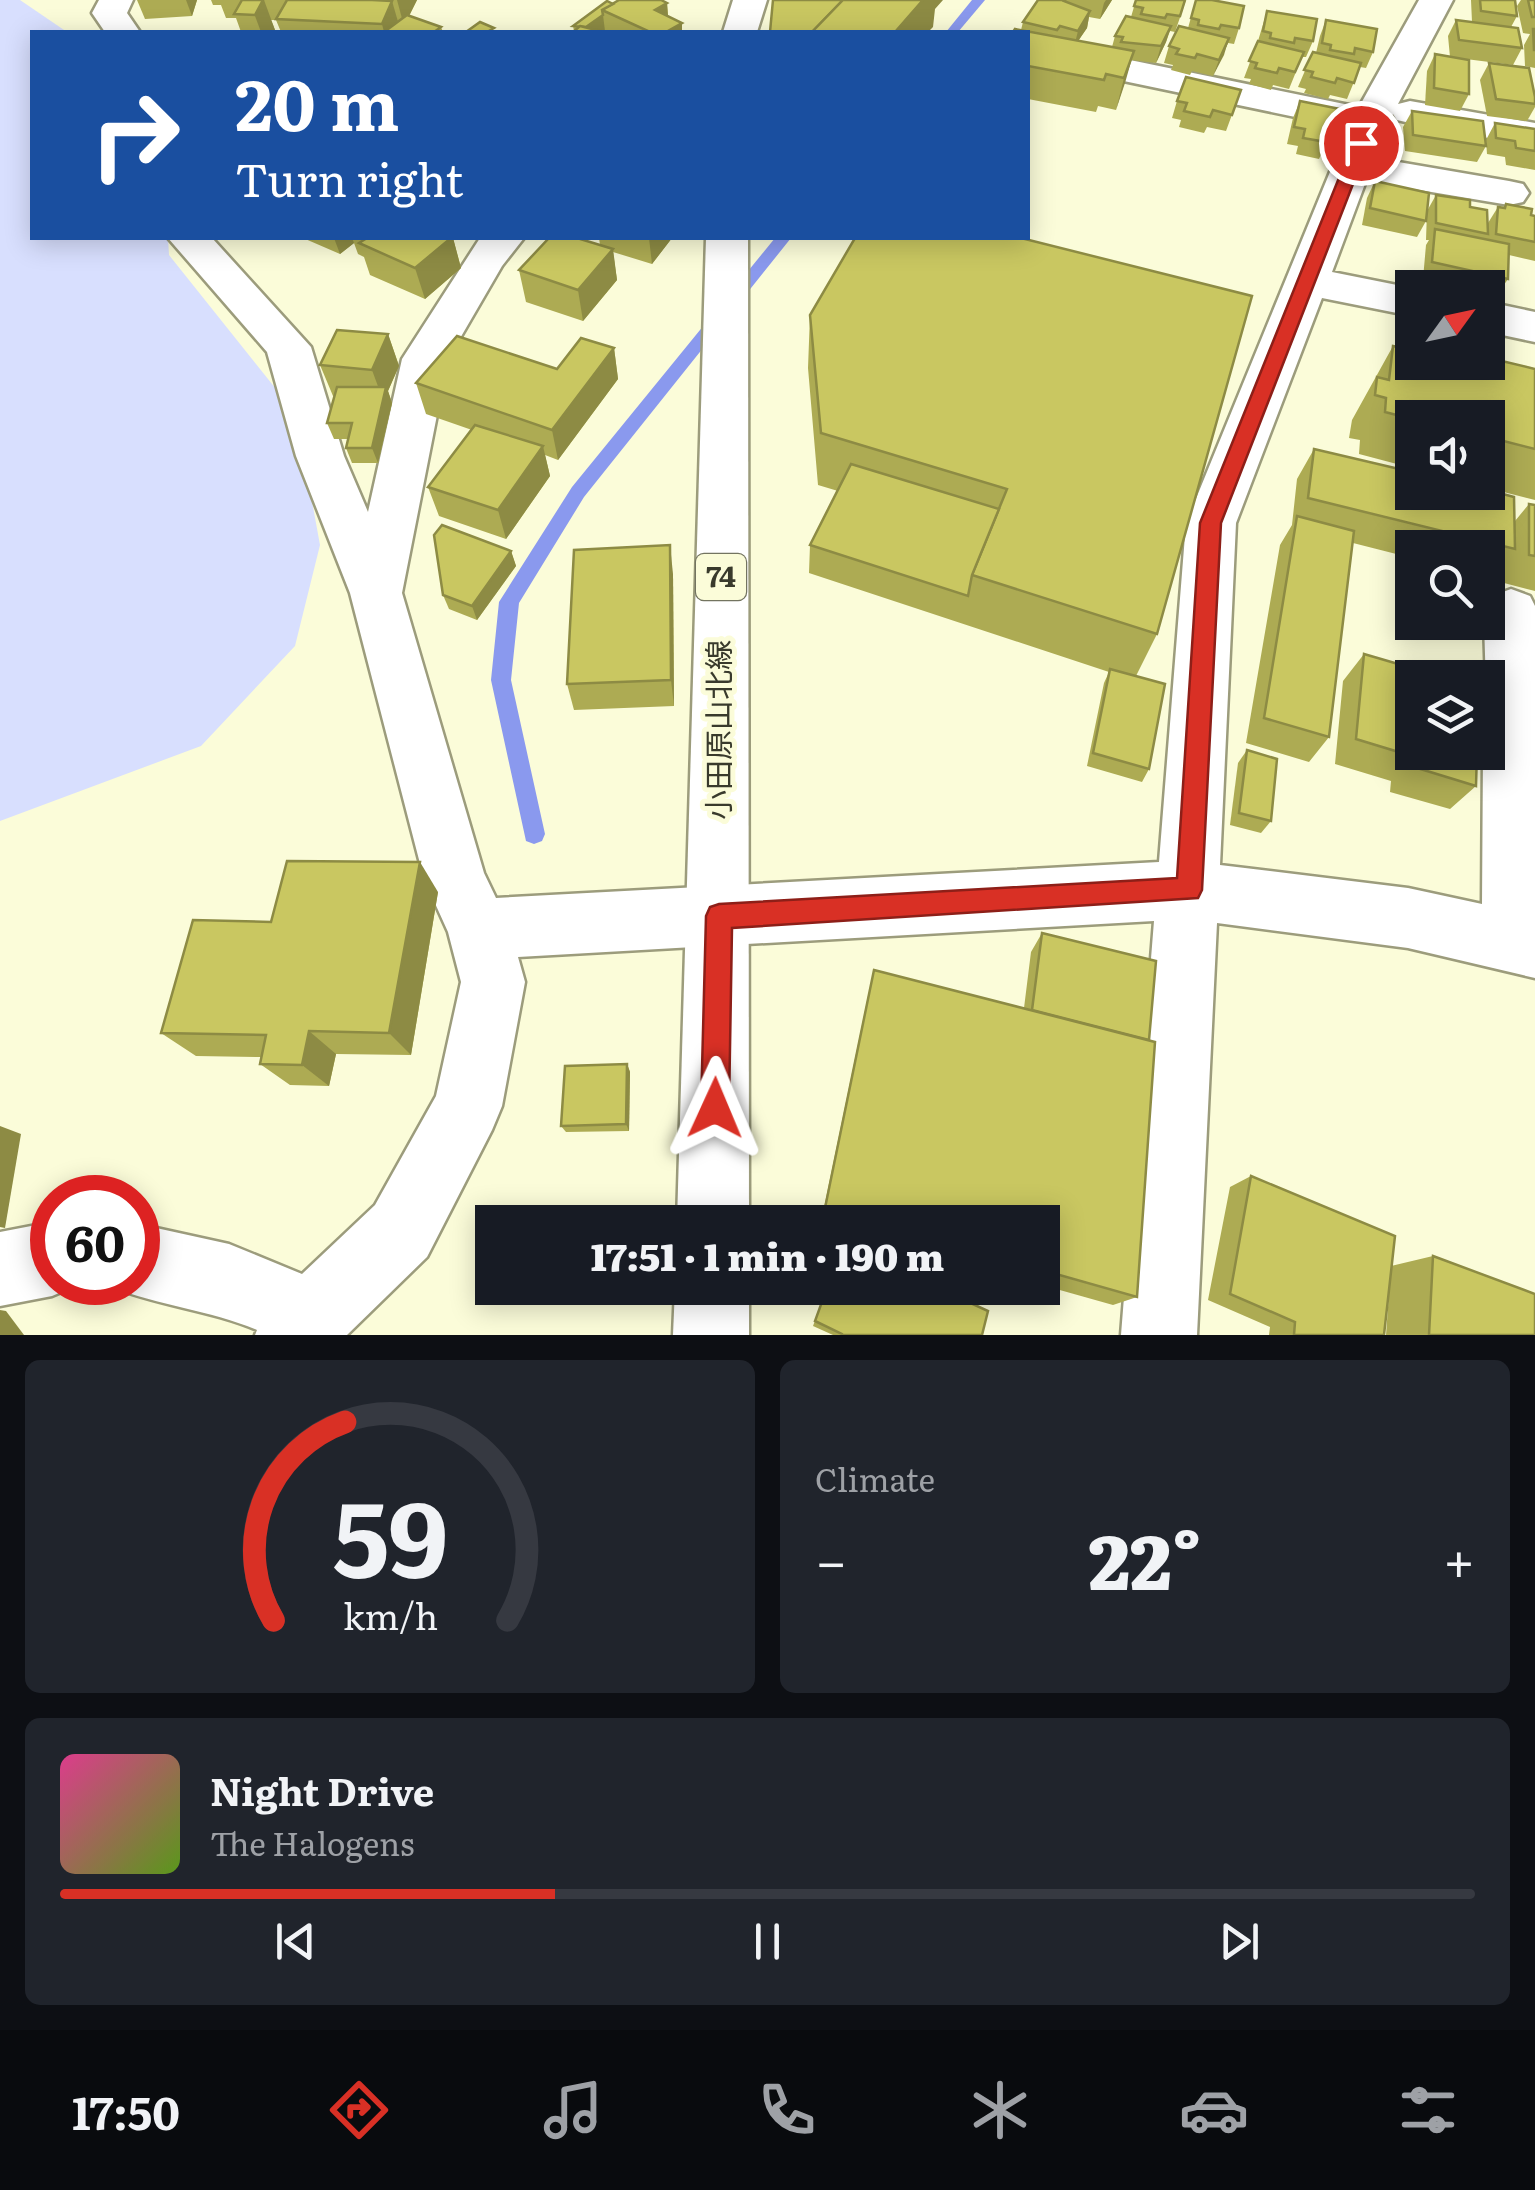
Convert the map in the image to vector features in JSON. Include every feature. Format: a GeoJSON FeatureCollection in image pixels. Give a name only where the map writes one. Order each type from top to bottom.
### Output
{"type":"FeatureCollection","features":[{"type":"Feature","properties":{"kind":"street"},"geometry":{"type":"LineString","coordinates":[[116,0],[109,13],[122,30]]}},
{"type":"Feature","properties":{"kind":"street"},"geometry":{"type":"LineString","coordinates":[[741,30],[750,0]]}},
{"type":"Feature","properties":{"kind":"street"},"geometry":{"type":"LineString","coordinates":[[1159,1335],[1210,523],[1366,131],[1436,0]]}},
{"type":"Feature","properties":{"kind":"street"},"geometry":{"type":"LineString","coordinates":[[1030,50],[1366,131],[1509,193]]}},
{"type":"Feature","properties":{"kind":"street"},"geometry":{"type":"LineString","coordinates":[[1366,131],[1535,134]]}},
{"type":"Feature","properties":{"kind":"street"},"geometry":{"type":"LineString","coordinates":[[160,1266],[229,1281],[302,1325],[401,1231],[468,1106],[493,982],[480,929],[455,878],[376,593],[320,456],[288,346],[191,240]]}},
{"type":"Feature","properties":{"kind":"street"},"geometry":{"type":"LineString","coordinates":[[376,593],[425,359],[485,258],[500,240]]}},
{"type":"Feature","properties":{"kind":"street","name":"小田原山北線"},"geometry":{"type":"LineString","coordinates":[[713,1205],[727,240]]}},
{"type":"Feature","properties":{"kind":"street"},"geometry":{"type":"LineString","coordinates":[[1305,281],[1395,299]]}},
{"type":"Feature","properties":{"kind":"street"},"geometry":{"type":"LineString","coordinates":[[1505,320],[1535,326]]}},
{"type":"Feature","properties":{"kind":"street"},"geometry":{"type":"LineString","coordinates":[[480,929],[1189,890],[1408,918],[1524,944],[1511,611]]}},
{"type":"Feature","properties":{"kind":"street"},"geometry":{"type":"LineString","coordinates":[[0,1269],[30,1263]]}},
{"type":"Feature","properties":{"kind":"street"},"geometry":{"type":"LineString","coordinates":[[711,1335],[712,1305]]}},
{"type":"Feature","properties":{"kind":"shaded area"},"geometry":{"type":"Polygon","coordinates":[[[0,0],[20,0],[64,30],[30,30],[30,240],[168,240],[169,255],[296,414],[320,545],[295,646],[201,746],[0,821],[0,0]]]}},
{"type":"Feature","properties":{"kind":"building"},"geometry":{"type":"Polygon","coordinates":[[[242,0],[263,0],[255,15],[234,14],[242,0]]]}},
{"type":"Feature","properties":{"kind":"building"},"geometry":{"type":"Polygon","coordinates":[[[287,0],[392,1],[382,24],[276,19],[287,0]]]}},
{"type":"Feature","properties":{"kind":"building"},"geometry":{"type":"Polygon","coordinates":[[[619,0],[661,0],[667,3],[655,10],[682,23],[670,30],[646,30],[602,10],[619,0]]]}},
{"type":"Feature","properties":{"kind":"building"},"geometry":{"type":"Polygon","coordinates":[[[773,0],[843,0],[814,30],[770,30],[773,0]]]}},
{"type":"Feature","properties":{"kind":"building"},"geometry":{"type":"Polygon","coordinates":[[[843,0],[923,0],[897,30],[814,30],[843,0]]]}},
{"type":"Feature","properties":{"kind":"building"},"geometry":{"type":"Polygon","coordinates":[[[1038,0],[1065,0],[1090,11],[1078,31],[1023,22],[1038,0]]]}},
{"type":"Feature","properties":{"kind":"building"},"geometry":{"type":"Polygon","coordinates":[[[1136,0],[1185,0],[1180,16],[1167,14],[1165,18],[1141,14],[1143,8],[1134,6],[1136,0]]]}},
{"type":"Feature","properties":{"kind":"building"},"geometry":{"type":"Polygon","coordinates":[[[1196,0],[1244,6],[1239,28],[1198,25],[1199,20],[1191,18],[1196,0]]]}},
{"type":"Feature","properties":{"kind":"building"},"geometry":{"type":"Polygon","coordinates":[[[1480,0],[1515,0],[1517,16],[1481,11],[1480,0]]]}},
{"type":"Feature","properties":{"kind":"building"},"geometry":{"type":"Polygon","coordinates":[[[1528,0],[1535,0],[1535,17],[1532,17],[1528,0]]]}},
{"type":"Feature","properties":{"kind":"building"},"geometry":{"type":"Polygon","coordinates":[[[607,1],[613,4],[602,10],[603,15],[586,27],[573,26],[607,1]]]}},
{"type":"Feature","properties":{"kind":"building"},"geometry":{"type":"Polygon","coordinates":[[[1267,11],[1317,19],[1313,41],[1295,38],[1294,43],[1270,38],[1271,33],[1263,31],[1267,11]]]}},
{"type":"Feature","properties":{"kind":"building"},"geometry":{"type":"Polygon","coordinates":[[[407,15],[441,27],[437,30],[387,30],[407,15]]]}},
{"type":"Feature","properties":{"kind":"building"},"geometry":{"type":"Polygon","coordinates":[[[1126,16],[1171,26],[1161,46],[1121,42],[1123,37],[1115,36],[1126,16]]]}},
{"type":"Feature","properties":{"kind":"building"},"geometry":{"type":"Polygon","coordinates":[[[1326,20],[1377,29],[1373,52],[1355,48],[1354,54],[1330,50],[1331,45],[1322,43],[1326,20]]]}},
{"type":"Feature","properties":{"kind":"building"},"geometry":{"type":"Polygon","coordinates":[[[1456,20],[1518,28],[1522,48],[1459,40],[1456,20]]]}},
{"type":"Feature","properties":{"kind":"building"},"geometry":{"type":"Polygon","coordinates":[[[480,22],[494,28],[490,30],[469,30],[480,22]]]}},
{"type":"Feature","properties":{"kind":"building"},"geometry":{"type":"Polygon","coordinates":[[[1179,26],[1229,38],[1219,60],[1176,54],[1179,49],[1169,46],[1179,26]]]}},
{"type":"Feature","properties":{"kind":"building"},"geometry":{"type":"Polygon","coordinates":[[[1030,32],[1134,51],[1124,78],[1106,74],[1104,80],[1030,66],[1030,32]]]}},
{"type":"Feature","properties":{"kind":"building"},"geometry":{"type":"Polygon","coordinates":[[[1258,41],[1304,52],[1295,72],[1255,68],[1257,63],[1249,61],[1258,41]]]}},
{"type":"Feature","properties":{"kind":"building"},"geometry":{"type":"Polygon","coordinates":[[[1313,52],[1361,63],[1354,83],[1311,77],[1313,72],[1304,70],[1313,52]]]}},
{"type":"Feature","properties":{"kind":"building"},"geometry":{"type":"Polygon","coordinates":[[[1435,54],[1469,60],[1469,94],[1434,88],[1435,54]]]}},
{"type":"Feature","properties":{"kind":"building"},"geometry":{"type":"Polygon","coordinates":[[[1489,63],[1529,68],[1535,104],[1496,99],[1489,63]]]}},
{"type":"Feature","properties":{"kind":"building"},"geometry":{"type":"Polygon","coordinates":[[[1186,77],[1241,90],[1232,115],[1213,110],[1210,117],[1184,111],[1187,103],[1177,101],[1186,77]]]}},
{"type":"Feature","properties":{"kind":"building"},"geometry":{"type":"Polygon","coordinates":[[[1300,101],[1345,110],[1340,136],[1328,133],[1326,142],[1303,138],[1305,129],[1294,127],[1300,101]]]}},
{"type":"Feature","properties":{"kind":"building"},"geometry":{"type":"Polygon","coordinates":[[[1412,111],[1483,121],[1486,146],[1413,135],[1412,111]]]}},
{"type":"Feature","properties":{"kind":"building"},"geometry":{"type":"Polygon","coordinates":[[[1495,123],[1535,129],[1535,151],[1516,148],[1515,141],[1496,138],[1495,123]]]}},
{"type":"Feature","properties":{"kind":"building"},"geometry":{"type":"Polygon","coordinates":[[[1375,181],[1429,193],[1426,221],[1370,208],[1375,181]]]}},
{"type":"Feature","properties":{"kind":"building"},"geometry":{"type":"Polygon","coordinates":[[[1436,195],[1470,200],[1470,207],[1487,210],[1488,234],[1436,223],[1436,195]]]}},
{"type":"Feature","properties":{"kind":"building"},"geometry":{"type":"Polygon","coordinates":[[[1506,204],[1532,209],[1535,242],[1496,234],[1498,207],[1505,208],[1506,204]]]}},
{"type":"Feature","properties":{"kind":"building"},"geometry":{"type":"Polygon","coordinates":[[[1435,229],[1509,244],[1508,279],[1505,270],[1468,270],[1432,262],[1435,229]]]}},
{"type":"Feature","properties":{"kind":"building"},"geometry":{"type":"Polygon","coordinates":[[[364,240],[449,240],[415,268],[359,243],[364,240]]]}},
{"type":"Feature","properties":{"kind":"building"},"geometry":{"type":"Polygon","coordinates":[[[547,240],[584,240],[613,249],[578,290],[519,270],[547,240]]]}},
{"type":"Feature","properties":{"kind":"building"},"geometry":{"type":"Polygon","coordinates":[[[854,240],[1029,240],[1252,296],[1157,634],[972,575],[1007,489],[821,433],[810,315],[854,240]]]}},
{"type":"Feature","properties":{"kind":"building"},"geometry":{"type":"Polygon","coordinates":[[[337,330],[388,334],[372,370],[320,365],[337,330]]]}},
{"type":"Feature","properties":{"kind":"building"},"geometry":{"type":"Polygon","coordinates":[[[457,336],[557,369],[581,338],[614,348],[552,430],[416,383],[457,336]]]}},
{"type":"Feature","properties":{"kind":"building"},"geometry":{"type":"Polygon","coordinates":[[[1393,346],[1395,380],[1505,380],[1505,362],[1535,369],[1535,449],[1505,441],[1505,400],[1395,400],[1395,415],[1385,412],[1386,398],[1375,395],[1377,377],[1389,380],[1393,346]]]}},
{"type":"Feature","properties":{"kind":"building"},"geometry":{"type":"Polygon","coordinates":[[[337,387],[386,387],[372,448],[346,448],[352,423],[327,423],[337,387]]]}},
{"type":"Feature","properties":{"kind":"building"},"geometry":{"type":"Polygon","coordinates":[[[475,425],[543,446],[498,510],[428,487],[475,425]]]}},
{"type":"Feature","properties":{"kind":"building"},"geometry":{"type":"Polygon","coordinates":[[[1314,449],[1395,468],[1395,510],[1505,510],[1505,495],[1514,497],[1515,549],[1505,547],[1505,530],[1438,530],[1308,498],[1314,449]]]}},
{"type":"Feature","properties":{"kind":"building"},"geometry":{"type":"Polygon","coordinates":[[[851,464],[999,509],[972,575],[968,596],[810,545],[851,464]]]}},
{"type":"Feature","properties":{"kind":"building"},"geometry":{"type":"Polygon","coordinates":[[[1529,504],[1535,505],[1535,556],[1529,555],[1529,504]]]}},
{"type":"Feature","properties":{"kind":"building"},"geometry":{"type":"Polygon","coordinates":[[[1297,516],[1354,531],[1329,737],[1264,718],[1297,516]]]}},
{"type":"Feature","properties":{"kind":"building"},"geometry":{"type":"Polygon","coordinates":[[[442,525],[511,551],[472,606],[443,595],[434,535],[442,525]]]}},
{"type":"Feature","properties":{"kind":"building"},"geometry":{"type":"Polygon","coordinates":[[[670,545],[671,680],[567,684],[574,550],[670,545]]]}},
{"type":"Feature","properties":{"kind":"building"},"geometry":{"type":"Polygon","coordinates":[[[1364,654],[1395,663],[1395,751],[1356,739],[1364,654]]]}},
{"type":"Feature","properties":{"kind":"building"},"geometry":{"type":"Polygon","coordinates":[[[1110,669],[1165,684],[1149,769],[1093,753],[1110,669]]]}},
{"type":"Feature","properties":{"kind":"building"},"geometry":{"type":"Polygon","coordinates":[[[1247,750],[1277,759],[1271,821],[1239,813],[1247,750]]]}},
{"type":"Feature","properties":{"kind":"building"},"geometry":{"type":"Polygon","coordinates":[[[1424,770],[1476,770],[1476,786],[1424,770]]]}},
{"type":"Feature","properties":{"kind":"building"},"geometry":{"type":"Polygon","coordinates":[[[287,861],[420,862],[389,1033],[309,1031],[302,1065],[260,1064],[266,1035],[161,1033],[193,920],[271,922],[287,861]]]}},
{"type":"Feature","properties":{"kind":"building"},"geometry":{"type":"Polygon","coordinates":[[[1042,933],[1156,961],[1149,1040],[1032,1010],[1042,933]]]}},
{"type":"Feature","properties":{"kind":"building"},"geometry":{"type":"Polygon","coordinates":[[[874,970],[1155,1042],[1137,1297],[1060,1275],[1060,1205],[826,1205],[874,970]]]}},
{"type":"Feature","properties":{"kind":"building"},"geometry":{"type":"Polygon","coordinates":[[[627,1064],[626,1124],[561,1126],[565,1066],[627,1064]]]}},
{"type":"Feature","properties":{"kind":"building"},"geometry":{"type":"Polygon","coordinates":[[[1251,1176],[1395,1236],[1384,1335],[1294,1335],[1295,1322],[1230,1294],[1251,1176]]]}},
{"type":"Feature","properties":{"kind":"building"},"geometry":{"type":"Polygon","coordinates":[[[1433,1256],[1535,1294],[1535,1335],[1429,1335],[1433,1256]]]}},
{"type":"Feature","properties":{"kind":"building"},"geometry":{"type":"Polygon","coordinates":[[[821,1305],[975,1305],[988,1311],[982,1335],[842,1335],[815,1321],[821,1305]]]}},
{"type":"Feature","properties":{"kind":"waterway"},"geometry":{"type":"LineString","coordinates":[[954,30],[979,0]]}},
{"type":"Feature","properties":{"kind":"waterway"},"geometry":{"type":"LineString","coordinates":[[534,834],[501,680],[509,602],[578,492],[781,240]]}},
{"type":"Feature","properties":{"kind":"route"},"geometry":{"type":"LineString","coordinates":[[715,1108],[719,916],[1189,890],[1210,523],[1361,143]]}}]}
